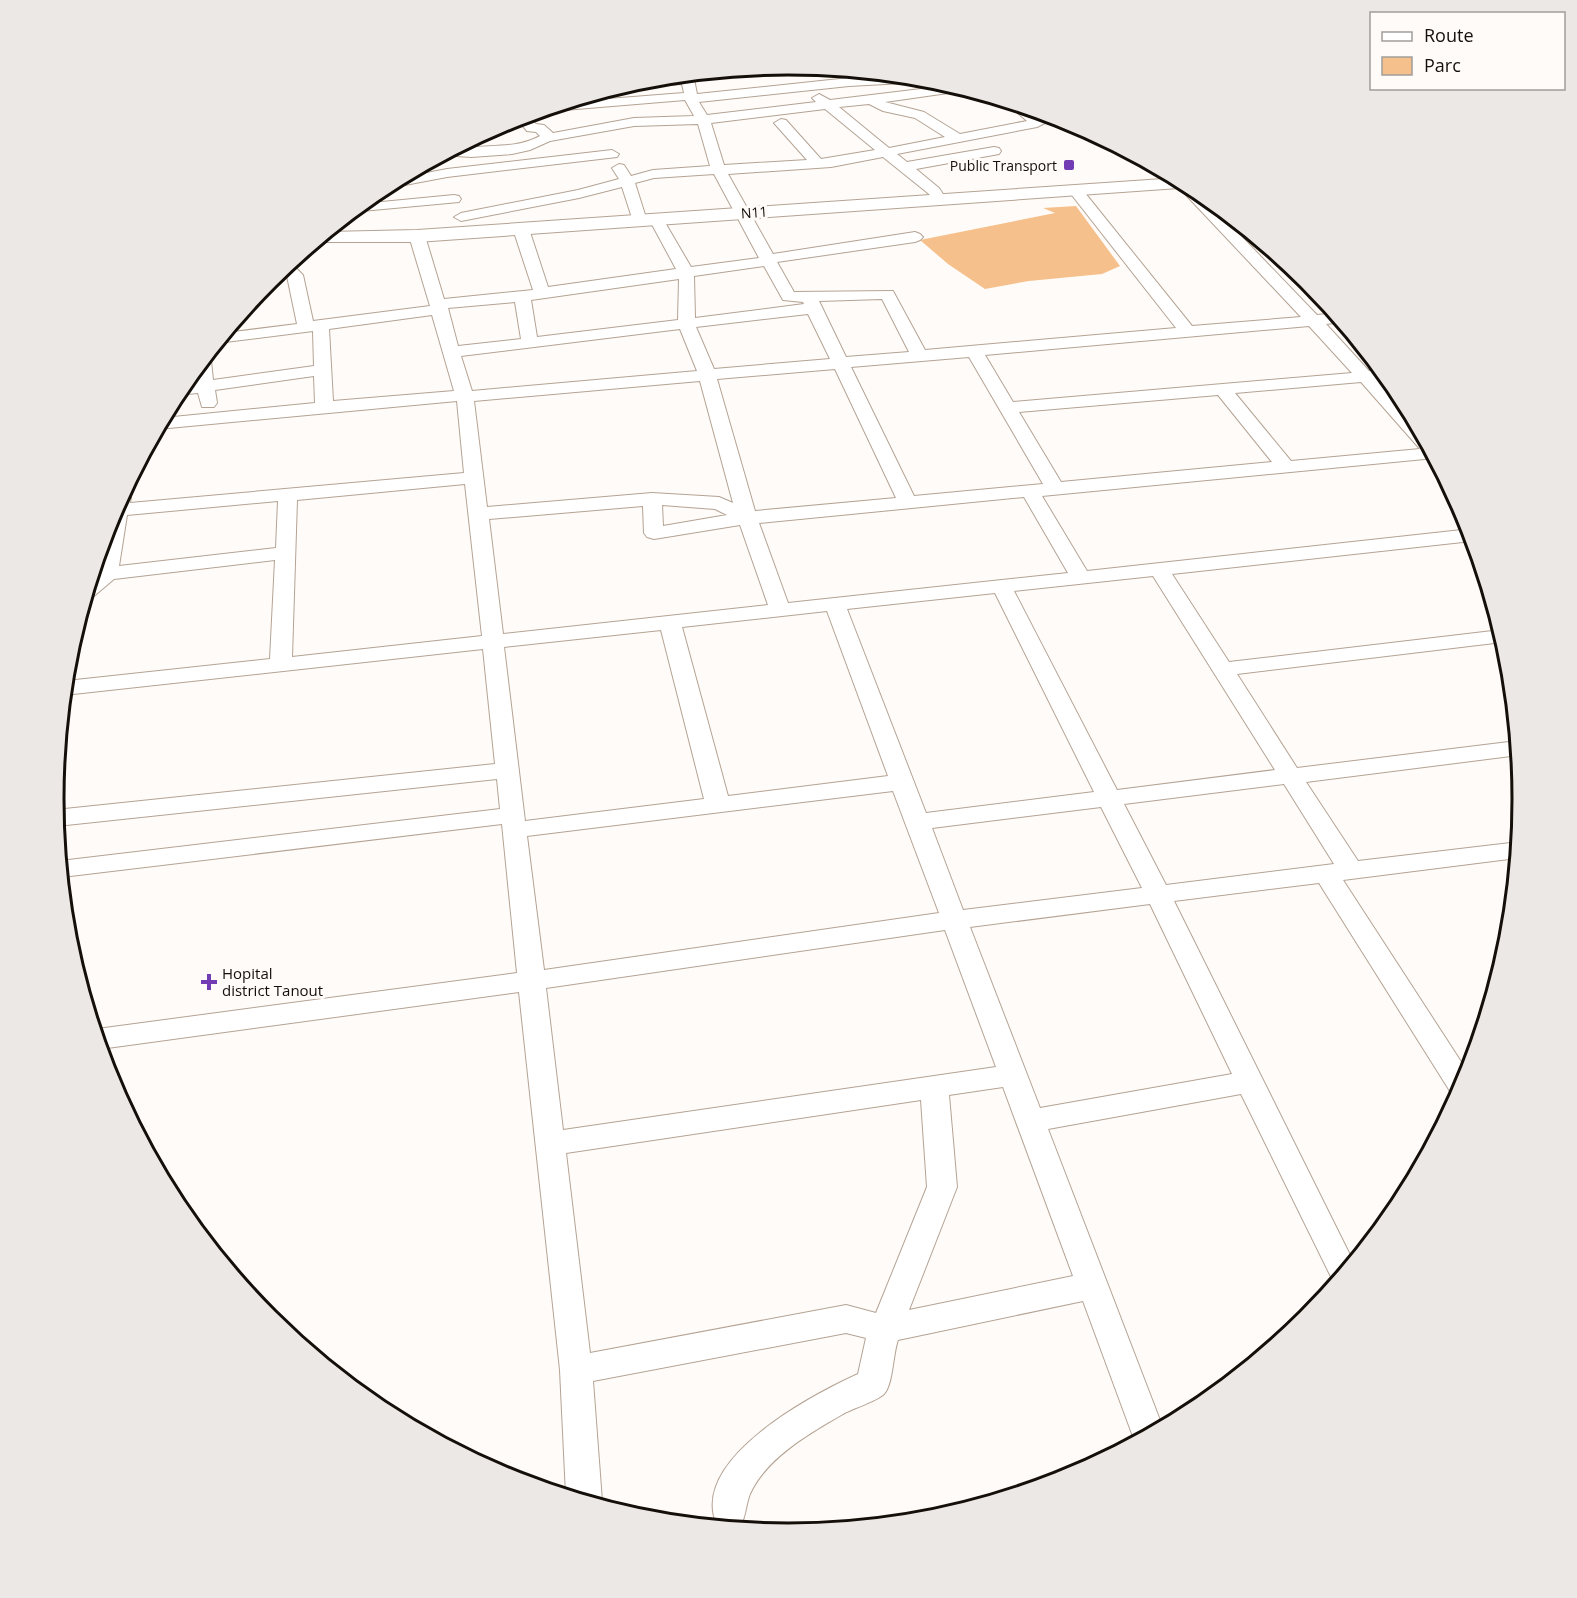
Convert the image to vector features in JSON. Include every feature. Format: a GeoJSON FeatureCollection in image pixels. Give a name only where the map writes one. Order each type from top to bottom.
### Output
{"type":"FeatureCollection","features":[{"type":"Feature","properties":{"kind":"main road","name":"N11"},"geometry":{"type":"LineString","coordinates":[[332,238],[417,236],[466,224],[521,229],[1168,183]]}},
{"type":"Feature","properties":{"kind":"street"},"geometry":{"type":"LineString","coordinates":[[849,82],[855,79]]}},
{"type":"Feature","properties":{"kind":"street"},"geometry":{"type":"LineString","coordinates":[[596,101],[691,98],[879,81]]}},
{"type":"Feature","properties":{"kind":"street"},"geometry":{"type":"LineString","coordinates":[[688,82],[691,98],[704,126],[718,169],[789,297]]}},
{"type":"Feature","properties":{"kind":"street"},"geometry":{"type":"LineString","coordinates":[[849,82],[869,98],[888,108],[919,115],[959,137],[994,152],[903,166]]}},
{"type":"Feature","properties":{"kind":"street"},"geometry":{"type":"LineString","coordinates":[[806,88],[934,191],[940,200]]}},
{"type":"Feature","properties":{"kind":"street"},"geometry":{"type":"LineString","coordinates":[[704,126],[869,98],[943,92]]}},
{"type":"Feature","properties":{"kind":"street"},"geometry":{"type":"LineString","coordinates":[[581,106],[612,154],[648,220],[686,273],[687,318],[707,374],[747,518],[780,610]]}},
{"type":"Feature","properties":{"kind":"street"},"geometry":{"type":"LineString","coordinates":[[469,150],[536,146],[550,137],[634,122],[704,126],[781,123],[888,108]]}},
{"type":"Feature","properties":{"kind":"street"},"geometry":{"type":"LineString","coordinates":[[1029,116],[1037,123]]}},
{"type":"Feature","properties":{"kind":"street"},"geometry":{"type":"LineString","coordinates":[[446,162],[454,199],[466,224],[653,174],[818,164],[885,153],[1041,121]]}},
{"type":"Feature","properties":{"kind":"street"},"geometry":{"type":"LineString","coordinates":[[528,123],[532,128],[539,128],[550,137]]}},
{"type":"Feature","properties":{"kind":"street"},"geometry":{"type":"LineString","coordinates":[[781,123],[818,164]]}},
{"type":"Feature","properties":{"kind":"street"},"geometry":{"type":"LineString","coordinates":[[416,179],[447,173],[612,154]]}},
{"type":"Feature","properties":{"kind":"street"},"geometry":{"type":"LineString","coordinates":[[1076,191],[1188,332]]}},
{"type":"Feature","properties":{"kind":"street"},"geometry":{"type":"LineString","coordinates":[[372,207],[454,199]]}},
{"type":"Feature","properties":{"kind":"street"},"geometry":{"type":"LineString","coordinates":[[1208,209],[1407,423]]}},
{"type":"Feature","properties":{"kind":"street"},"geometry":{"type":"LineString","coordinates":[[521,229],[542,293]]}},
{"type":"Feature","properties":{"kind":"street"},"geometry":{"type":"LineString","coordinates":[[417,236],[465,396],[576,1370],[584,1493]]}},
{"type":"Feature","properties":{"kind":"street"},"geometry":{"type":"LineString","coordinates":[[231,338],[686,273],[915,237]]}},
{"type":"Feature","properties":{"kind":"street"},"geometry":{"type":"LineString","coordinates":[[292,272],[313,326],[323,370],[324,407]]}},
{"type":"Feature","properties":{"kind":"street"},"geometry":{"type":"LineString","coordinates":[[452,352],[530,343],[687,318],[887,294],[920,356]]}},
{"type":"Feature","properties":{"kind":"street"},"geometry":{"type":"LineString","coordinates":[[522,296],[530,343]]}},
{"type":"Feature","properties":{"kind":"street"},"geometry":{"type":"LineString","coordinates":[[687,318],[789,297],[811,302]]}},
{"type":"Feature","properties":{"kind":"street"},"geometry":{"type":"LineString","coordinates":[[811,302],[908,503]]}},
{"type":"Feature","properties":{"kind":"street"},"geometry":{"type":"LineString","coordinates":[[170,423],[210,417],[1330,319]]}},
{"type":"Feature","properties":{"kind":"street"},"geometry":{"type":"LineString","coordinates":[[974,351],[1055,489]]}},
{"type":"Feature","properties":{"kind":"street"},"geometry":{"type":"LineString","coordinates":[[193,388],[323,370]]}},
{"type":"Feature","properties":{"kind":"street"},"geometry":{"type":"LineString","coordinates":[[204,373],[210,417]]}},
{"type":"Feature","properties":{"kind":"street"},"geometry":{"type":"LineString","coordinates":[[1007,408],[1376,376]]}},
{"type":"Feature","properties":{"kind":"street"},"geometry":{"type":"LineString","coordinates":[[1224,390],[1286,467]]}},
{"type":"Feature","properties":{"kind":"street"},"geometry":{"type":"LineString","coordinates":[[652,499],[654,533],[747,518],[1425,454]]}},
{"type":"Feature","properties":{"kind":"street"},"geometry":{"type":"LineString","coordinates":[[128,504],[288,495],[474,478]]}},
{"type":"Feature","properties":{"kind":"street"},"geometry":{"type":"LineString","coordinates":[[1030,491],[1080,578]]}},
{"type":"Feature","properties":{"kind":"street"},"geometry":{"type":"LineString","coordinates":[[281,665],[288,495]]}},
{"type":"Feature","properties":{"kind":"street"},"geometry":{"type":"LineString","coordinates":[[478,514],[652,499],[719,503],[747,518]]}},
{"type":"Feature","properties":{"kind":"street"},"geometry":{"type":"LineString","coordinates":[[74,687],[1462,536]]}},
{"type":"Feature","properties":{"kind":"street"},"geometry":{"type":"LineString","coordinates":[[100,575],[285,553]]}},
{"type":"Feature","properties":{"kind":"street"},"geometry":{"type":"LineString","coordinates":[[1159,569],[1291,776],[1339,872],[1457,1077]]}},
{"type":"Feature","properties":{"kind":"street"},"geometry":{"type":"LineString","coordinates":[[1002,587],[1158,895],[1340,1267]]}},
{"type":"Feature","properties":{"kind":"street"},"geometry":{"type":"LineString","coordinates":[[835,605],[1146,1428]]}},
{"type":"Feature","properties":{"kind":"street"},"geometry":{"type":"LineString","coordinates":[[670,623],[718,805]]}},
{"type":"Feature","properties":{"kind":"street"},"geometry":{"type":"LineString","coordinates":[[1222,669],[1494,637]]}},
{"type":"Feature","properties":{"kind":"street"},"geometry":{"type":"LineString","coordinates":[[916,822],[1110,800],[1511,749]]}},
{"type":"Feature","properties":{"kind":"street"},"geometry":{"type":"LineString","coordinates":[[65,817],[508,770]]}},
{"type":"Feature","properties":{"kind":"street"},"geometry":{"type":"LineString","coordinates":[[68,868],[513,822],[718,805],[901,782]]}},
{"type":"Feature","properties":{"kind":"street"},"geometry":{"type":"LineString","coordinates":[[105,1038],[531,981],[953,920],[1339,872],[1510,855]]}},
{"type":"Feature","properties":{"kind":"street"},"geometry":{"type":"LineString","coordinates":[[550,1144],[1012,1076]]}},
{"type":"Feature","properties":{"kind":"street"},"geometry":{"type":"LineString","coordinates":[[1029,1121],[1249,1082]]}},
{"type":"Feature","properties":{"kind":"street"},"geometry":{"type":"LineString","coordinates":[[729,1513],[733,1491],[752,1461],[790,1430],[838,1399],[873,1383],[878,1350],[942,1187],[934,1087]]}},
{"type":"Feature","properties":{"kind":"street"},"geometry":{"type":"LineString","coordinates":[[576,1370],[846,1318],[886,1329],[1092,1287]]}},
{"type":"Feature","properties":{"kind":"green space"},"geometry":{"type":"Polygon","coordinates":[[[1076,206],[1120,266],[1102,274],[1029,281],[985,289],[948,264],[920,240],[1055,213],[1043,208],[1076,206]]]}},
{"type":"Feature","properties":{"kind":"place","name":"Public Transport"},"geometry":{"type":"Point","coordinates":[1069,165]}},
{"type":"Feature","properties":{"kind":"place","name":"Hopital district Tanout"},"geometry":{"type":"Point","coordinates":[209,982]}}]}
